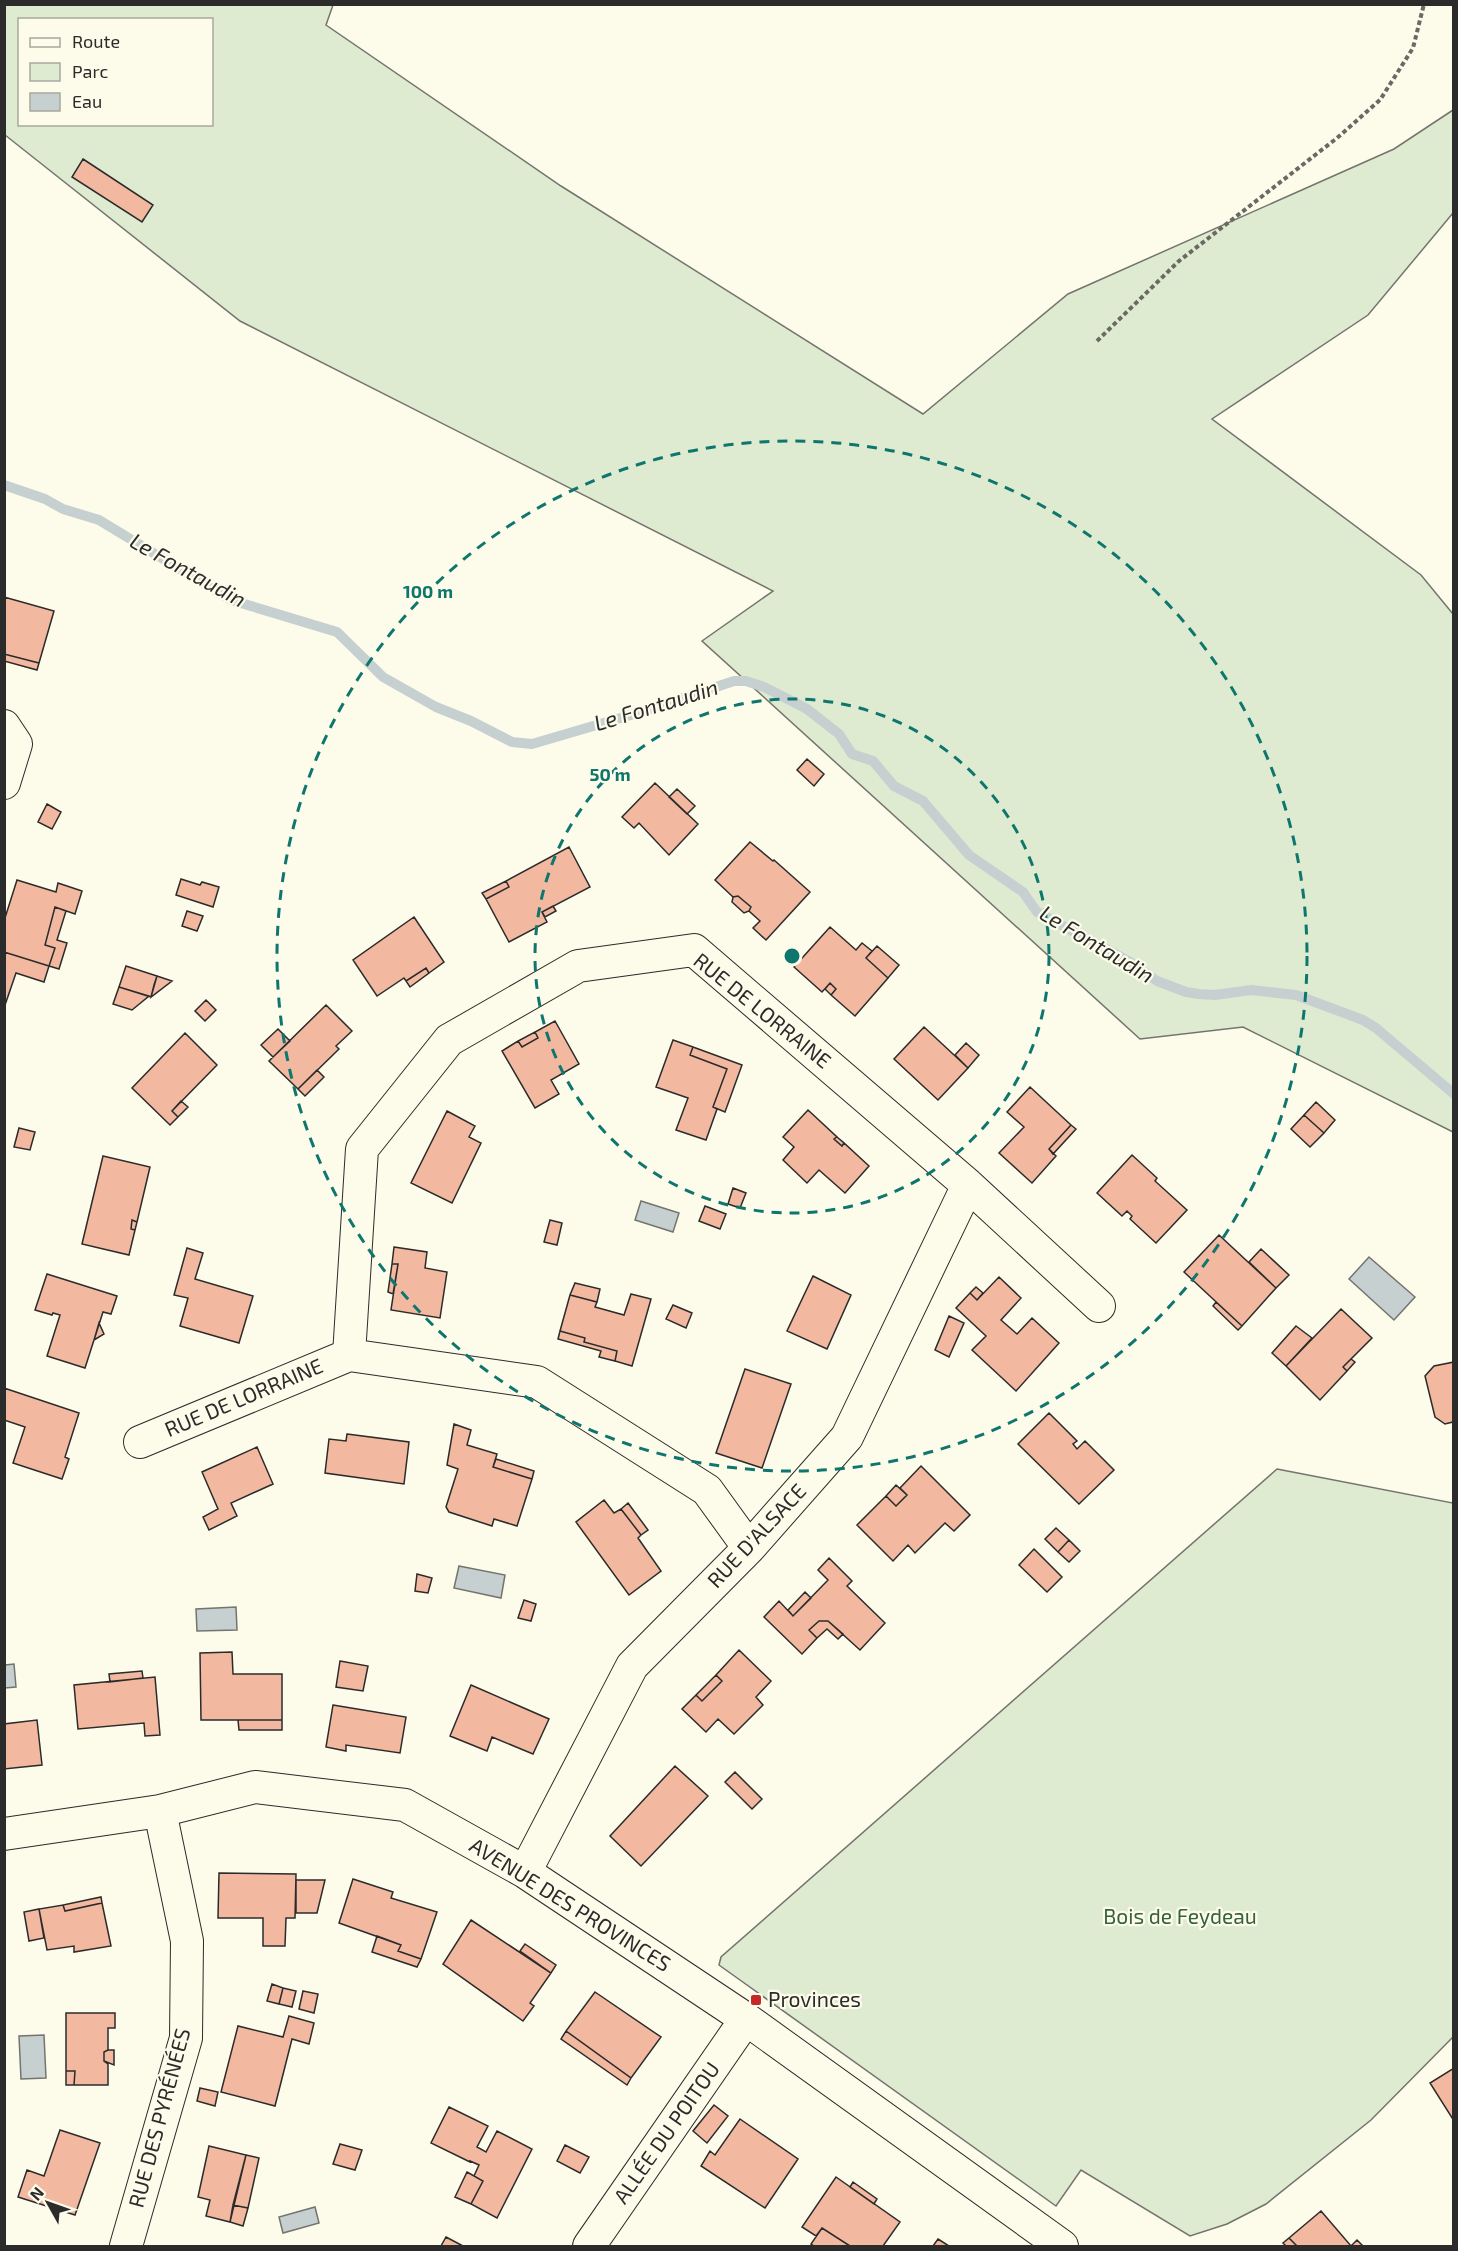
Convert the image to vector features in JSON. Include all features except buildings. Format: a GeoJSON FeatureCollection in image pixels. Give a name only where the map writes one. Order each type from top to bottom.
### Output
{"type":"FeatureCollection","features":[{"type":"Feature","properties":{"kind":"street"},"geometry":{"type":"LineString","coordinates":[[4,726],[16,744],[4,783]]}},
{"type":"Feature","properties":{"kind":"street","name":"RUE DE LORRAINE"},"geometry":{"type":"LineString","coordinates":[[349,1355],[362,1149],[449,1040],[578,966],[694,950],[968,1185],[1099,1306]]}},
{"type":"Feature","properties":{"kind":"street","name":"RUE D'ALSACE"},"geometry":{"type":"LineString","coordinates":[[525,1872],[632,1666],[748,1548],[848,1437],[968,1185]]}},
{"type":"Feature","properties":{"kind":"street","name":"RUE DE LORRAINE"},"geometry":{"type":"LineString","coordinates":[[140,1442],[349,1355],[537,1382],[707,1490],[748,1548]]}},
{"type":"Feature","properties":{"kind":"street","name":"AVENUE DES PROVINCES"},"geometry":{"type":"LineString","coordinates":[[4,1834],[160,1811],[255,1787],[405,1805],[525,1872],[746,2019],[1062,2247]]}},
{"type":"Feature","properties":{"kind":"street","name":"RUE DES PYRÉNÉES"},"geometry":{"type":"LineString","coordinates":[[126,2247],[186,2038],[187,1941],[160,1811]]}},
{"type":"Feature","properties":{"kind":"street","name":"ALLÉE DU POITOU"},"geometry":{"type":"LineString","coordinates":[[589,2247],[746,2019]]}},
{"type":"Feature","properties":{"kind":"path"},"geometry":{"type":"LineString","coordinates":[[1097,341],[1179,261],[1337,138],[1380,100],[1413,48],[1424,4]]}},
{"type":"Feature","properties":{"kind":"green space"},"geometry":{"type":"Polygon","coordinates":[[[4,5],[333,5],[326,25],[561,186],[923,414],[1068,294],[1394,149],[1453,110],[1453,213],[1368,315],[1212,419],[1421,575],[1453,614],[1453,1132],[1243,1027],[1140,1039],[702,641],[773,591],[240,321],[5,135],[4,5]]]}},
{"type":"Feature","properties":{"kind":"green space","name":"Bois de Feydeau"},"geometry":{"type":"Polygon","coordinates":[[[1277,1469],[1453,1503],[1453,2037],[1371,2120],[1266,2204],[1227,2224],[1190,2236],[1081,2170],[1056,2206],[719,1965],[721,1957],[1277,1469]]]}},
{"type":"Feature","properties":{"kind":"water"},"geometry":{"type":"Polygon","coordinates":[[[641,1201],[679,1213],[673,1232],[635,1220],[641,1201]]]}},
{"type":"Feature","properties":{"kind":"water"},"geometry":{"type":"Polygon","coordinates":[[[1369,1257],[1415,1297],[1394,1320],[1349,1279],[1369,1257]]]}},
{"type":"Feature","properties":{"kind":"water"},"geometry":{"type":"Polygon","coordinates":[[[459,1566],[505,1575],[501,1598],[454,1588],[459,1566]]]}},
{"type":"Feature","properties":{"kind":"water"},"geometry":{"type":"Polygon","coordinates":[[[236,1607],[237,1630],[197,1631],[196,1609],[236,1607]]]}},
{"type":"Feature","properties":{"kind":"water"},"geometry":{"type":"Polygon","coordinates":[[[14,1664],[16,1687],[5,1688],[5,1665],[14,1664]]]}},
{"type":"Feature","properties":{"kind":"water"},"geometry":{"type":"Polygon","coordinates":[[[44,2035],[46,2078],[21,2079],[19,2036],[44,2035]]]}},
{"type":"Feature","properties":{"kind":"water"},"geometry":{"type":"Polygon","coordinates":[[[315,2207],[319,2223],[283,2233],[279,2217],[315,2207]]]}},
{"type":"Feature","properties":{"kind":"waterway","name":"Le Fontaudin"},"geometry":{"type":"LineString","coordinates":[[4,485],[45,499],[63,509],[99,520],[231,600],[337,632],[383,677],[436,707],[471,721],[512,742],[532,744],[641,712],[734,681],[746,681],[764,687],[807,709],[839,734],[852,754],[873,761],[894,786],[923,801],[969,855],[1023,892],[1037,912],[1130,962],[1157,981],[1186,992],[1215,995],[1251,990],[1296,995],[1363,1020],[1376,1028],[1454,1094]]}},
{"type":"Feature","properties":{"kind":"place","name":"Provinces"},"geometry":{"type":"Point","coordinates":[756,2000]}}]}
